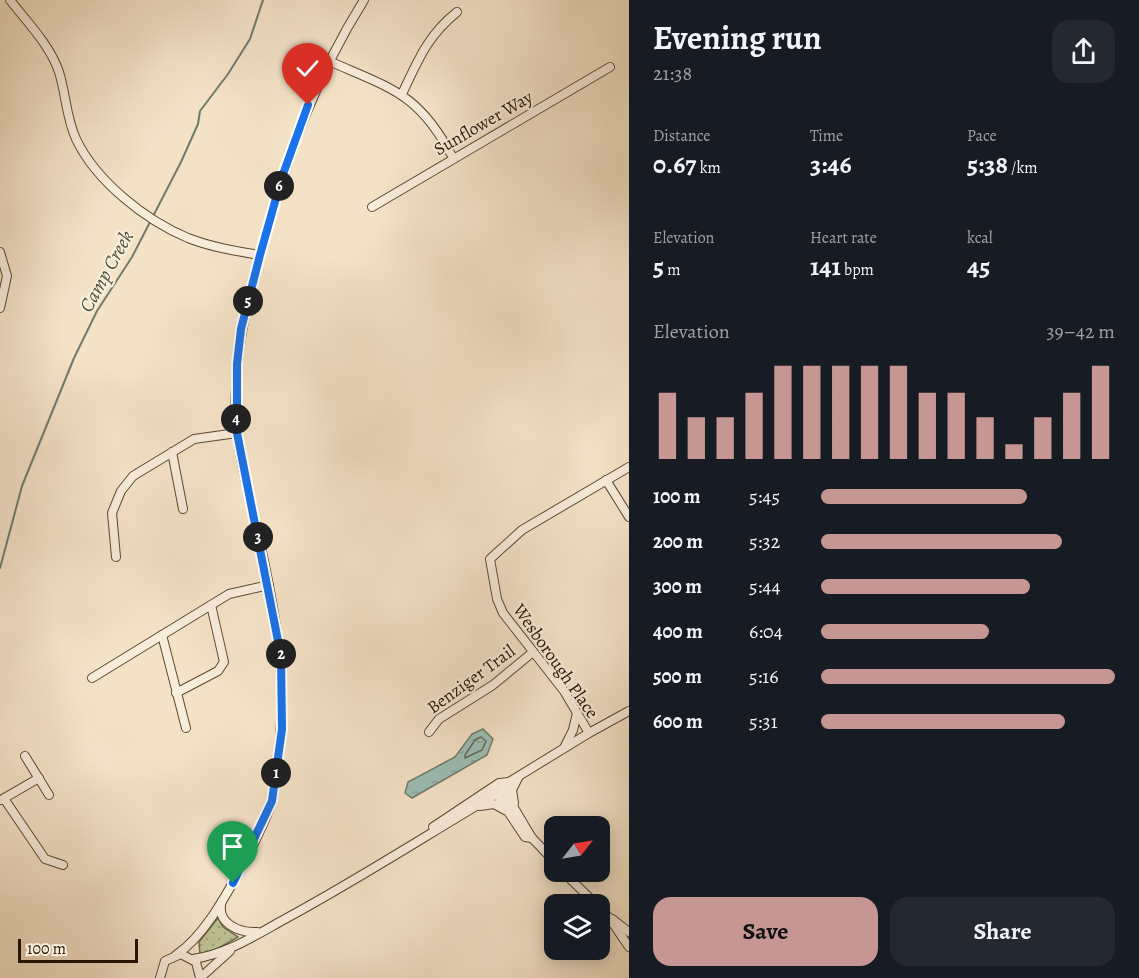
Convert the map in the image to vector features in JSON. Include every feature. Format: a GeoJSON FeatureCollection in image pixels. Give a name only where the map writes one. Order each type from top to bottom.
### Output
{"type":"FeatureCollection","features":[{"type":"Feature","properties":{"kind":"street"},"geometry":{"type":"LineString","coordinates":[[10,0],[53,59],[73,131],[84,152],[99,171],[135,206],[172,230],[220,248],[260,255]]}},
{"type":"Feature","properties":{"kind":"street"},"geometry":{"type":"LineString","coordinates":[[159,977],[165,961],[176,955],[195,938],[223,898],[246,858],[272,801],[282,729],[282,674],[269,585],[237,433],[235,397],[240,340],[260,255],[294,141],[329,61],[364,0]]}},
{"type":"Feature","properties":{"kind":"street"},"geometry":{"type":"LineString","coordinates":[[402,94],[424,47],[437,28],[457,12]]}},
{"type":"Feature","properties":{"kind":"street"},"geometry":{"type":"LineString","coordinates":[[329,61],[402,94],[431,122],[453,158]]}},
{"type":"Feature","properties":{"kind":"street","name":"Sunflower Way"},"geometry":{"type":"LineString","coordinates":[[372,207],[610,67]]}},
{"type":"Feature","properties":{"kind":"street"},"geometry":{"type":"LineString","coordinates":[[0,252],[7,276],[0,308]]}},
{"type":"Feature","properties":{"kind":"street"},"geometry":{"type":"LineString","coordinates":[[116,557],[112,513],[121,491],[133,476],[194,439],[237,433]]}},
{"type":"Feature","properties":{"kind":"street"},"geometry":{"type":"LineString","coordinates":[[172,452],[183,509]]}},
{"type":"Feature","properties":{"kind":"street","name":"Wesborough Place"},"geometry":{"type":"LineString","coordinates":[[589,733],[500,606],[490,559],[522,530],[629,467]]}},
{"type":"Feature","properties":{"kind":"street"},"geometry":{"type":"LineString","coordinates":[[606,480],[629,518]]}},
{"type":"Feature","properties":{"kind":"street"},"geometry":{"type":"LineString","coordinates":[[92,678],[229,594],[269,585]]}},
{"type":"Feature","properties":{"kind":"street"},"geometry":{"type":"LineString","coordinates":[[177,693],[218,671],[224,662],[211,605]]}},
{"type":"Feature","properties":{"kind":"street"},"geometry":{"type":"LineString","coordinates":[[162,635],[186,728]]}},
{"type":"Feature","properties":{"kind":"street","name":"Benziger Trail"},"geometry":{"type":"LineString","coordinates":[[429,732],[439,719],[493,685],[533,652]]}},
{"type":"Feature","properties":{"kind":"street"},"geometry":{"type":"LineString","coordinates":[[403,849],[497,789],[629,711]]}},
{"type":"Feature","properties":{"kind":"street"},"geometry":{"type":"LineString","coordinates":[[563,749],[573,730],[577,713]]}},
{"type":"Feature","properties":{"kind":"street"},"geometry":{"type":"LineString","coordinates":[[26,756],[49,795]]}},
{"type":"Feature","properties":{"kind":"street"},"geometry":{"type":"LineString","coordinates":[[518,813],[512,790],[525,772]]}},
{"type":"Feature","properties":{"kind":"street"},"geometry":{"type":"LineString","coordinates":[[39,778],[2,800],[45,859],[63,865]]}},
{"type":"Feature","properties":{"kind":"street"},"geometry":{"type":"LineString","coordinates":[[497,789],[518,813],[532,838],[544,851]]}},
{"type":"Feature","properties":{"kind":"street"},"geometry":{"type":"LineString","coordinates":[[176,955],[207,958],[238,944],[475,807],[497,789]]}},
{"type":"Feature","properties":{"kind":"street"},"geometry":{"type":"LineString","coordinates":[[497,789],[506,811],[525,837],[532,838]]}},
{"type":"Feature","properties":{"kind":"street"},"geometry":{"type":"LineString","coordinates":[[475,807],[494,804],[506,811]]}},
{"type":"Feature","properties":{"kind":"street"},"geometry":{"type":"LineString","coordinates":[[573,882],[586,894]]}},
{"type":"Feature","properties":{"kind":"street"},"geometry":{"type":"LineString","coordinates":[[223,898],[222,913],[229,926],[239,931],[261,932]]}},
{"type":"Feature","properties":{"kind":"street"},"geometry":{"type":"LineString","coordinates":[[610,919],[629,932]]}},
{"type":"Feature","properties":{"kind":"street"},"geometry":{"type":"LineString","coordinates":[[610,919],[629,947]]}},
{"type":"Feature","properties":{"kind":"street"},"geometry":{"type":"LineString","coordinates":[[195,938],[192,958],[199,967],[200,978]]}},
{"type":"Feature","properties":{"kind":"street"},"geometry":{"type":"LineString","coordinates":[[200,978],[238,944]]}},
{"type":"Feature","properties":{"kind":"green space"},"geometry":{"type":"Polygon","coordinates":[[[218,918],[223,927],[238,937],[210,953],[200,955],[199,942],[218,918]]]}},
{"type":"Feature","properties":{"kind":"water"},"geometry":{"type":"Polygon","coordinates":[[[483,729],[493,739],[487,755],[412,798],[405,793],[408,782],[455,757],[472,734],[483,729]]]}},
{"type":"Feature","properties":{"kind":"waterway","name":"Camp Creek"},"geometry":{"type":"LineString","coordinates":[[0,568],[22,486],[74,358],[97,311],[132,257],[181,162],[198,124],[200,111],[228,74],[250,39],[263,0]]}},
{"type":"Feature","properties":{"kind":"route"},"geometry":{"type":"LineString","coordinates":[[233,883],[272,801],[282,729],[282,662],[269,585],[237,433],[235,397],[237,364],[241,329],[260,255],[282,177],[308,105]]}}]}
